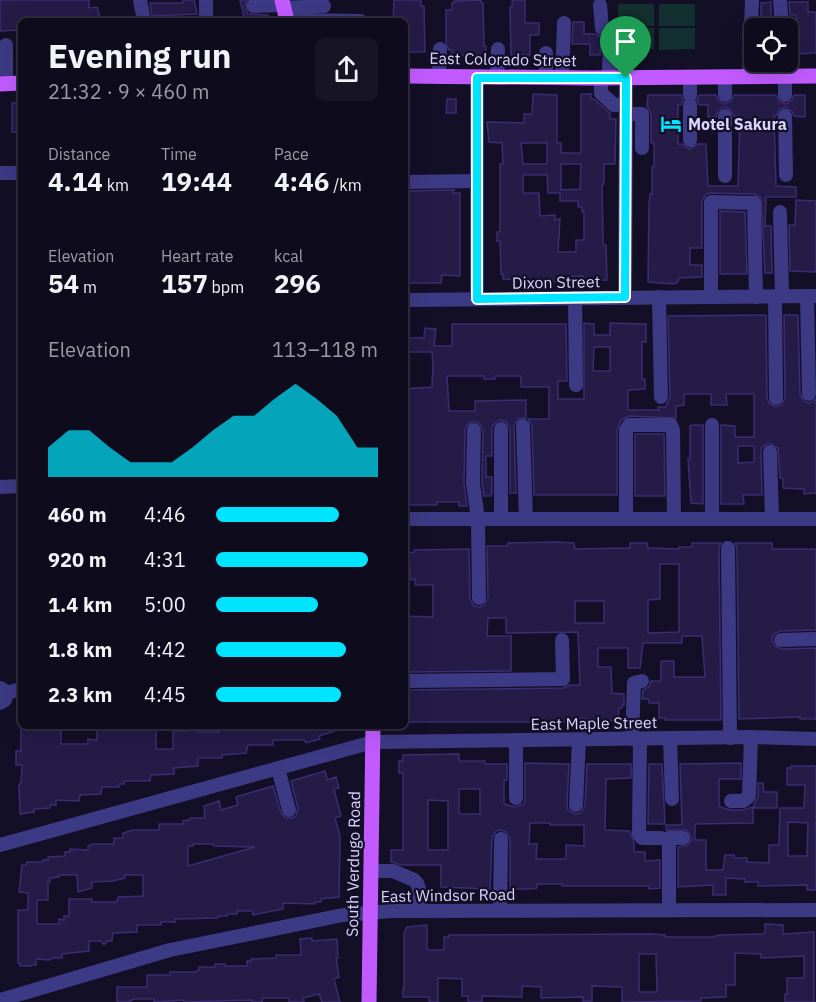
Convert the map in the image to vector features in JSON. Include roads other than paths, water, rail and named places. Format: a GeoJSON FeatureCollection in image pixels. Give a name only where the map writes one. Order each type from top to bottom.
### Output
{"type":"FeatureCollection","features":[{"type":"Feature","properties":{"kind":"main road","name":"East Colorado Street"},"geometry":{"type":"LineString","coordinates":[[408,76],[690,78],[786,72],[816,76]]}},
{"type":"Feature","properties":{"kind":"main road","name":"South Verdugo Road"},"geometry":{"type":"LineString","coordinates":[[369,1002],[373,734]]}},
{"type":"Feature","properties":{"kind":"street"},"geometry":{"type":"LineString","coordinates":[[140,0],[143,18]]}},
{"type":"Feature","properties":{"kind":"street"},"geometry":{"type":"LineString","coordinates":[[206,0],[206,18]]}},
{"type":"Feature","properties":{"kind":"street"},"geometry":{"type":"LineString","coordinates":[[749,76],[752,0]]}},
{"type":"Feature","properties":{"kind":"street"},"geometry":{"type":"LineString","coordinates":[[780,0],[781,18]]}},
{"type":"Feature","properties":{"kind":"street"},"geometry":{"type":"LineString","coordinates":[[600,5],[602,28],[610,29],[605,78],[601,93],[614,105],[642,114],[649,148],[626,148]]}},
{"type":"Feature","properties":{"kind":"street"},"geometry":{"type":"LineString","coordinates":[[253,6],[337,18]]}},
{"type":"Feature","properties":{"kind":"street"},"geometry":{"type":"LineString","coordinates":[[284,11],[324,6]]}},
{"type":"Feature","properties":{"kind":"street"},"geometry":{"type":"LineString","coordinates":[[562,78],[564,23]]}},
{"type":"Feature","properties":{"kind":"street"},"geometry":{"type":"LineString","coordinates":[[6,45],[9,83]]}},
{"type":"Feature","properties":{"kind":"street"},"geometry":{"type":"LineString","coordinates":[[439,77],[440,49]]}},
{"type":"Feature","properties":{"kind":"street"},"geometry":{"type":"LineString","coordinates":[[497,78],[498,49]]}},
{"type":"Feature","properties":{"kind":"street"},"geometry":{"type":"LineString","coordinates":[[546,53],[546,78]]}},
{"type":"Feature","properties":{"kind":"street"},"geometry":{"type":"LineString","coordinates":[[785,95],[786,72]]}},
{"type":"Feature","properties":{"kind":"street"},"geometry":{"type":"LineString","coordinates":[[725,77],[725,95]]}},
{"type":"Feature","properties":{"kind":"street"},"geometry":{"type":"LineString","coordinates":[[477,78],[477,299]]}},
{"type":"Feature","properties":{"kind":"street"},"geometry":{"type":"LineString","coordinates":[[625,297],[626,78]]}},
{"type":"Feature","properties":{"kind":"street"},"geometry":{"type":"LineString","coordinates":[[690,78],[690,141]]}},
{"type":"Feature","properties":{"kind":"street"},"geometry":{"type":"LineString","coordinates":[[725,116],[725,176]]}},
{"type":"Feature","properties":{"kind":"street"},"geometry":{"type":"LineString","coordinates":[[785,116],[786,175]]}},
{"type":"Feature","properties":{"kind":"street"},"geometry":{"type":"LineString","coordinates":[[0,173],[18,173]]}},
{"type":"Feature","properties":{"kind":"street"},"geometry":{"type":"LineString","coordinates":[[408,182],[477,181]]}},
{"type":"Feature","properties":{"kind":"street"},"geometry":{"type":"LineString","coordinates":[[711,297],[711,202],[754,203],[756,297]]}},
{"type":"Feature","properties":{"kind":"street"},"geometry":{"type":"LineString","coordinates":[[776,398],[780,212]]}},
{"type":"Feature","properties":{"kind":"street"},"geometry":{"type":"LineString","coordinates":[[809,394],[812,296]]}},
{"type":"Feature","properties":{"kind":"street","name":"Dixon Street"},"geometry":{"type":"LineString","coordinates":[[408,300],[812,296]]}},
{"type":"Feature","properties":{"kind":"street"},"geometry":{"type":"LineString","coordinates":[[655,297],[656,397]]}},
{"type":"Feature","properties":{"kind":"street"},"geometry":{"type":"LineString","coordinates":[[575,298],[576,385]]}},
{"type":"Feature","properties":{"kind":"street"},"geometry":{"type":"LineString","coordinates":[[626,519],[626,430],[629,425],[671,425],[674,430],[674,519]]}},
{"type":"Feature","properties":{"kind":"street"},"geometry":{"type":"LineString","coordinates":[[712,425],[712,519]]}},
{"type":"Feature","properties":{"kind":"street"},"geometry":{"type":"LineString","coordinates":[[524,426],[526,519]]}},
{"type":"Feature","properties":{"kind":"street"},"geometry":{"type":"LineString","coordinates":[[501,429],[501,519]]}},
{"type":"Feature","properties":{"kind":"street"},"geometry":{"type":"LineString","coordinates":[[474,430],[473,483],[478,519],[479,598]]}},
{"type":"Feature","properties":{"kind":"street"},"geometry":{"type":"LineString","coordinates":[[770,452],[772,519]]}},
{"type":"Feature","properties":{"kind":"street"},"geometry":{"type":"LineString","coordinates":[[0,487],[18,486]]}},
{"type":"Feature","properties":{"kind":"street"},"geometry":{"type":"LineString","coordinates":[[408,519],[816,519]]}},
{"type":"Feature","properties":{"kind":"street"},"geometry":{"type":"LineString","coordinates":[[728,548],[730,738]]}},
{"type":"Feature","properties":{"kind":"street"},"geometry":{"type":"LineString","coordinates":[[781,640],[816,639]]}},
{"type":"Feature","properties":{"kind":"street"},"geometry":{"type":"LineString","coordinates":[[408,681],[563,679],[562,640]]}},
{"type":"Feature","properties":{"kind":"street"},"geometry":{"type":"LineString","coordinates":[[642,681],[633,683],[639,834],[642,838],[661,838]]}},
{"type":"Feature","properties":{"kind":"street"},"geometry":{"type":"LineString","coordinates":[[2,694],[18,690]]}},
{"type":"Feature","properties":{"kind":"street","name":"East Maple Street"},"geometry":{"type":"LineString","coordinates":[[0,845],[278,768],[373,734],[516,740],[751,737],[816,739]]}},
{"type":"Feature","properties":{"kind":"street"},"geometry":{"type":"LineString","coordinates":[[731,801],[743,801],[749,796],[751,737]]}},
{"type":"Feature","properties":{"kind":"street"},"geometry":{"type":"LineString","coordinates":[[670,738],[672,799]]}},
{"type":"Feature","properties":{"kind":"street"},"geometry":{"type":"LineString","coordinates":[[516,740],[516,798]]}},
{"type":"Feature","properties":{"kind":"street"},"geometry":{"type":"LineString","coordinates":[[576,805],[579,740]]}},
{"type":"Feature","properties":{"kind":"street"},"geometry":{"type":"LineString","coordinates":[[278,768],[289,810]]}},
{"type":"Feature","properties":{"kind":"street"},"geometry":{"type":"LineString","coordinates":[[669,910],[669,838],[683,838]]}},
{"type":"Feature","properties":{"kind":"street"},"geometry":{"type":"LineString","coordinates":[[500,910],[501,839]]}},
{"type":"Feature","properties":{"kind":"street"},"geometry":{"type":"LineString","coordinates":[[370,871],[393,871],[414,880],[419,889],[420,910]]}},
{"type":"Feature","properties":{"kind":"street","name":"East Windsor Road"},"geometry":{"type":"LineString","coordinates":[[0,1000],[170,950],[343,915],[420,910],[816,910]]}},
{"type":"Feature","properties":{"kind":"place","name":"Motel Sakura"},"geometry":{"type":"Point","coordinates":[671,124]}}]}
